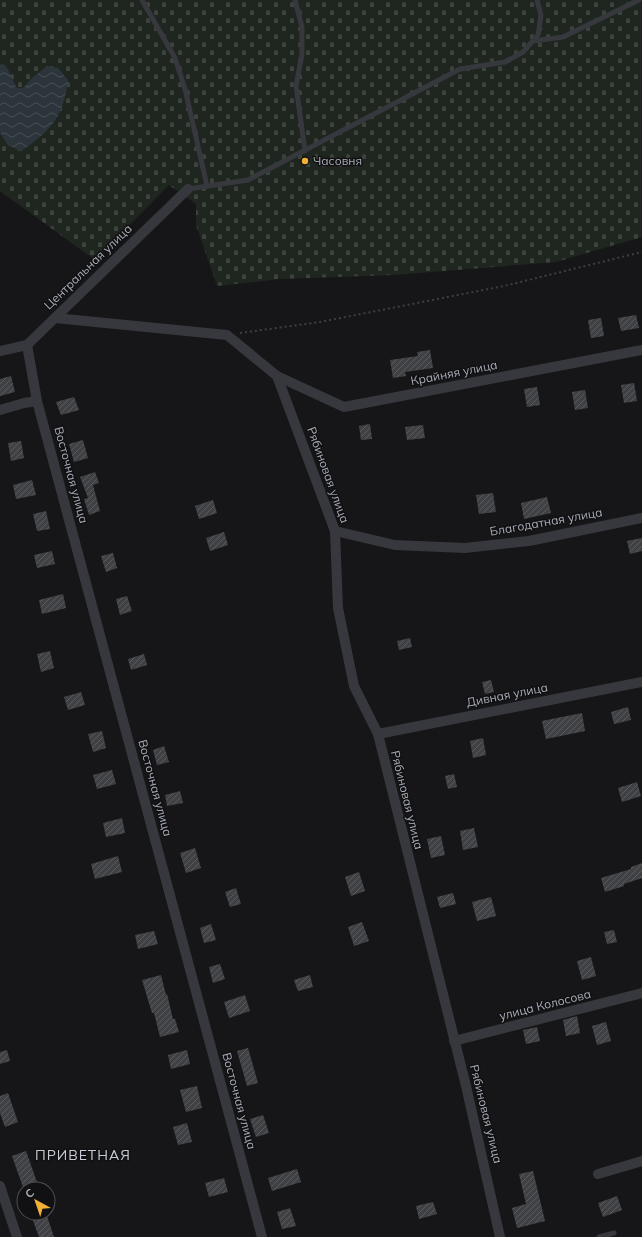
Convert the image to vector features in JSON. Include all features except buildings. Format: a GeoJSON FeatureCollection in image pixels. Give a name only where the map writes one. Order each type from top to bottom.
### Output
{"type":"FeatureCollection","features":[{"type":"Feature","properties":{"kind":"street","name":"Центральная улица"},"geometry":{"type":"LineString","coordinates":[[27,345],[188,188]]}},
{"type":"Feature","properties":{"kind":"street"},"geometry":{"type":"LineString","coordinates":[[55,318],[227,335],[276,376]]}},
{"type":"Feature","properties":{"kind":"street"},"geometry":{"type":"LineString","coordinates":[[0,351],[27,345]]}},
{"type":"Feature","properties":{"kind":"street","name":"Восточная улица"},"geometry":{"type":"LineString","coordinates":[[27,345],[37,401],[262,1237]]}},
{"type":"Feature","properties":{"kind":"street","name":"Крайняя улица"},"geometry":{"type":"LineString","coordinates":[[276,376],[344,407],[642,350]]}},
{"type":"Feature","properties":{"kind":"street","name":"Рябиновая улица"},"geometry":{"type":"LineString","coordinates":[[276,376],[335,531],[338,608],[354,686],[378,734],[478,1137],[500,1237]]}},
{"type":"Feature","properties":{"kind":"street"},"geometry":{"type":"LineString","coordinates":[[0,410],[24,402],[37,401]]}},
{"type":"Feature","properties":{"kind":"street","name":"Благодатная улица"},"geometry":{"type":"LineString","coordinates":[[335,531],[395,545],[465,548],[529,541],[642,518]]}},
{"type":"Feature","properties":{"kind":"street","name":"Дивная улица"},"geometry":{"type":"LineString","coordinates":[[378,734],[642,682]]}},
{"type":"Feature","properties":{"kind":"street","name":"улица Колосова"},"geometry":{"type":"LineString","coordinates":[[454,1041],[642,994]]}},
{"type":"Feature","properties":{"kind":"street"},"geometry":{"type":"LineString","coordinates":[[598,1174],[642,1161]]}},
{"type":"Feature","properties":{"kind":"street"},"geometry":{"type":"LineString","coordinates":[[0,1186],[17,1237]]}},
{"type":"Feature","properties":{"kind":"lane"},"geometry":{"type":"LineString","coordinates":[[142,0],[175,58],[185,89],[207,186]]}},
{"type":"Feature","properties":{"kind":"lane"},"geometry":{"type":"LineString","coordinates":[[295,0],[302,27],[302,54],[296,86],[305,151]]}},
{"type":"Feature","properties":{"kind":"lane"},"geometry":{"type":"LineString","coordinates":[[188,188],[248,180],[460,69],[505,62],[523,52],[538,35],[541,15],[537,0]]}},
{"type":"Feature","properties":{"kind":"lane"},"geometry":{"type":"LineString","coordinates":[[533,41],[563,36],[639,0]]}},
{"type":"Feature","properties":{"kind":"lane"},"geometry":{"type":"LineString","coordinates":[[599,1237],[614,1233]]}},
{"type":"Feature","properties":{"kind":"path"},"geometry":{"type":"LineString","coordinates":[[227,335],[320,322],[504,286],[642,252]]}},
{"type":"Feature","properties":{"kind":"green space"},"geometry":{"type":"Polygon","coordinates":[[[0,0],[642,0],[642,237],[556,262],[394,275],[281,279],[217,286],[196,225],[196,204],[169,185],[95,260],[0,191],[0,0]]]}},
{"type":"Feature","properties":{"kind":"water"},"geometry":{"type":"Polygon","coordinates":[[[3,64],[10,73],[17,88],[23,88],[31,79],[47,66],[58,68],[68,80],[63,104],[54,122],[41,136],[21,151],[8,145],[0,133],[0,65],[3,64]]]}},
{"type":"Feature","properties":{"kind":"place","name":"Часовня"},"geometry":{"type":"Point","coordinates":[305,161]}},
{"type":"Feature","properties":{"kind":"district","name":"ПРИВЕТНАЯ"},"geometry":{"type":"Point","coordinates":[83,1155]}}]}
